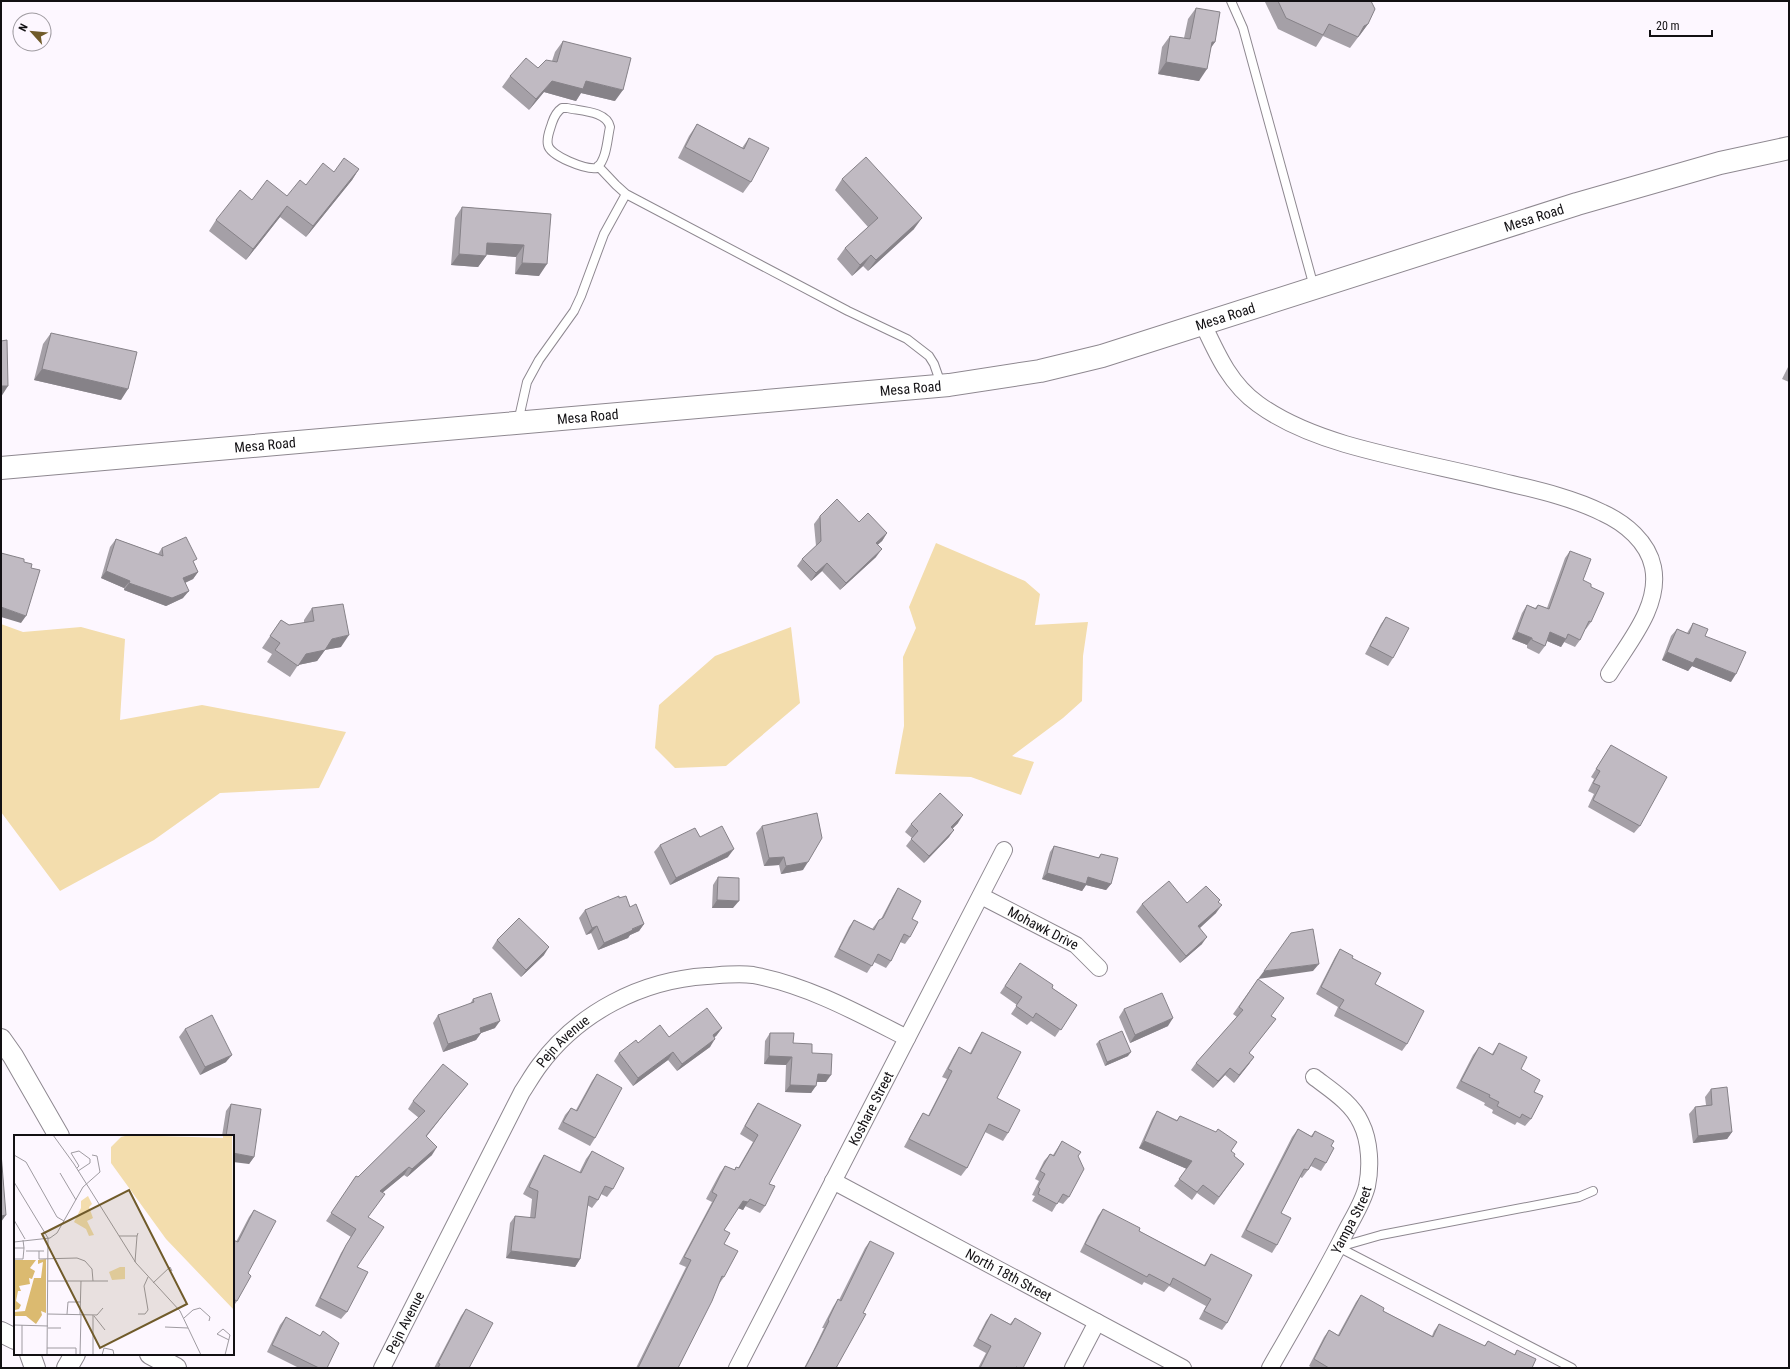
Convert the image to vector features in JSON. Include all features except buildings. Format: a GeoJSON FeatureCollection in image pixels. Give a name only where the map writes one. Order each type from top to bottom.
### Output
{"type":"FeatureCollection","features":[{"type":"Feature","properties":{"kind":"main road","name":"Mesa Road"},"geometry":{"type":"LineString","coordinates":[[1,468],[942,386],[1047,369],[1102,356],[1577,204],[1720,163],[1789,148]]}},
{"type":"Feature","properties":{"kind":"street"},"geometry":{"type":"LineString","coordinates":[[1203,324],[1221,361],[1238,386],[1258,404],[1296,426],[1345,444],[1557,496],[1603,513],[1626,527],[1640,542],[1650,560],[1653,568],[1653,590],[1644,615],[1609,674]]}},
{"type":"Feature","properties":{"kind":"street","name":"Koshare Street"},"geometry":{"type":"LineString","coordinates":[[737,1368],[1004,850]]}},
{"type":"Feature","properties":{"kind":"street","name":"Mohawk Drive"},"geometry":{"type":"LineString","coordinates":[[981,896],[1076,945],[1099,968]]}},
{"type":"Feature","properties":{"kind":"street","name":"Pejn Avenue"},"geometry":{"type":"LineString","coordinates":[[382,1368],[522,1092],[538,1066],[556,1046],[575,1028],[602,1009],[630,994],[657,983],[690,977],[722,974],[752,975],[780,982],[832,1000],[907,1038]]}},
{"type":"Feature","properties":{"kind":"street"},"geometry":{"type":"LineString","coordinates":[[1,1039],[13,1056],[58,1135]]}},
{"type":"Feature","properties":{"kind":"street","name":"Yampa Street"},"geometry":{"type":"LineString","coordinates":[[1270,1368],[1338,1247],[1362,1200],[1367,1186],[1369,1161],[1362,1124],[1350,1106],[1314,1076]]}},
{"type":"Feature","properties":{"kind":"street","name":"North 18th Street"},"geometry":{"type":"LineString","coordinates":[[833,1181],[1184,1368]]}},
{"type":"Feature","properties":{"kind":"street"},"geometry":{"type":"LineString","coordinates":[[1073,1368],[1097,1322]]}},
{"type":"Feature","properties":{"kind":"street"},"geometry":{"type":"LineString","coordinates":[[1,1328],[14,1327]]}},
{"type":"Feature","properties":{"kind":"street"},"geometry":{"type":"LineString","coordinates":[[1,1332],[14,1338]]}},
{"type":"Feature","properties":{"kind":"street"},"geometry":{"type":"LineString","coordinates":[[30,1355],[35,1368]]}},
{"type":"Feature","properties":{"kind":"street"},"geometry":{"type":"LineString","coordinates":[[67,1368],[74,1355]]}},
{"type":"Feature","properties":{"kind":"street"},"geometry":{"type":"LineString","coordinates":[[152,1355],[176,1368]]}},
{"type":"Feature","properties":{"kind":"lane"},"geometry":{"type":"LineString","coordinates":[[1231,1],[1243,28],[1314,288]]}},
{"type":"Feature","properties":{"kind":"lane"},"geometry":{"type":"LineString","coordinates":[[566,108],[603,116],[609,123],[610,127],[604,156],[598,166],[594,168],[580,166],[561,157],[549,148],[547,143],[548,136],[558,111],[566,108]]}},
{"type":"Feature","properties":{"kind":"lane"},"geometry":{"type":"LineString","coordinates":[[598,166],[626,194],[738,251],[848,311],[907,339],[929,356],[934,364],[942,386]]}},
{"type":"Feature","properties":{"kind":"lane"},"geometry":{"type":"LineString","coordinates":[[518,423],[527,382],[539,360],[574,311],[604,234],[626,194]]}},
{"type":"Feature","properties":{"kind":"lane"},"geometry":{"type":"LineString","coordinates":[[1338,1247],[1381,1235],[1579,1197],[1593,1190]]}},
{"type":"Feature","properties":{"kind":"lane"},"geometry":{"type":"LineString","coordinates":[[1338,1247],[1572,1368]]}},
{"type":"Feature","properties":{"kind":"shaded area"},"geometry":{"type":"Polygon","coordinates":[[[936,543],[1025,581],[1040,594],[1035,625],[1088,622],[1083,656],[1082,701],[1063,718],[1012,756],[1034,762],[1021,795],[971,777],[895,774],[904,726],[903,657],[916,628],[909,607],[936,543]]]}},
{"type":"Feature","properties":{"kind":"shaded area"},"geometry":{"type":"Polygon","coordinates":[[[1,624],[23,632],[81,627],[125,639],[120,720],[202,705],[346,732],[319,788],[220,793],[154,840],[60,891],[1,812],[1,624]]]}},
{"type":"Feature","properties":{"kind":"shaded area"},"geometry":{"type":"Polygon","coordinates":[[[791,627],[800,703],[726,766],[675,768],[655,748],[659,705],[715,656],[791,627]]]}}]}
